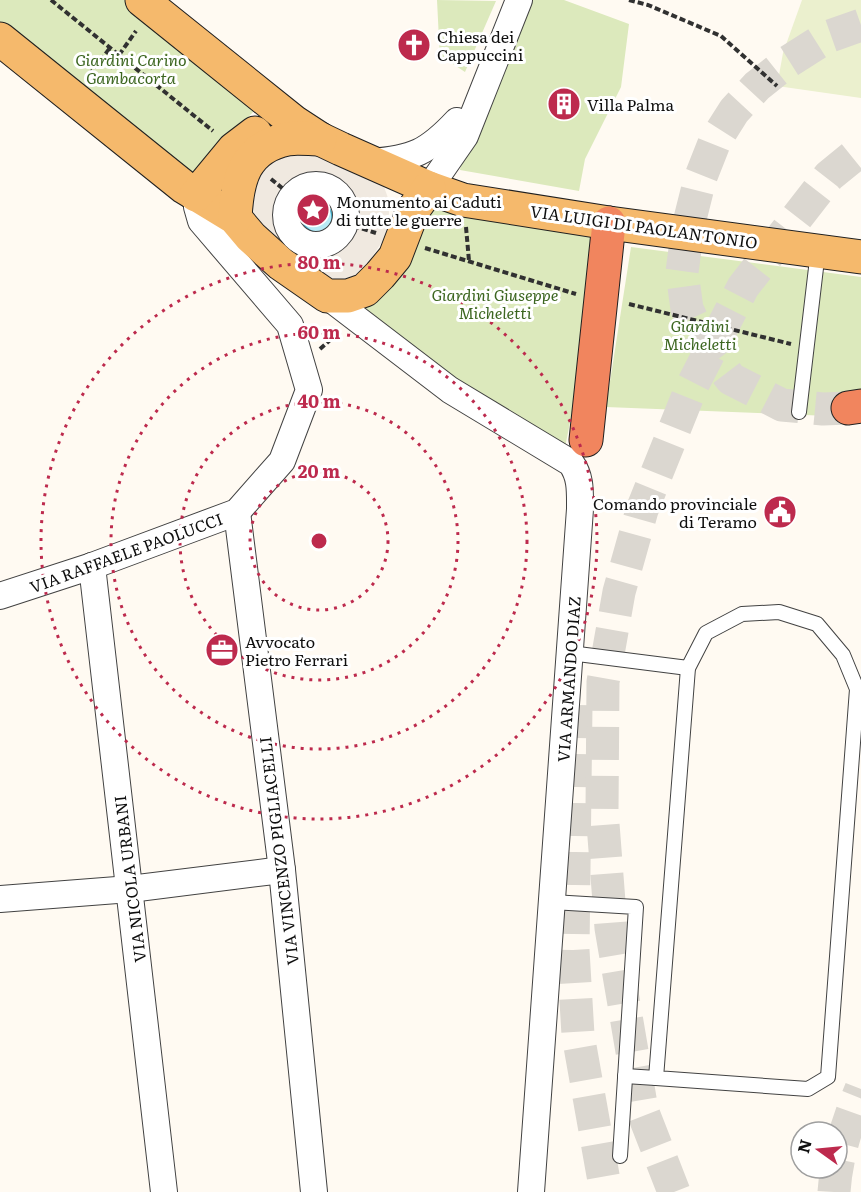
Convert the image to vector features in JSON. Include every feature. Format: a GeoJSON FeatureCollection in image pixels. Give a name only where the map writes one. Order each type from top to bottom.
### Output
{"type":"FeatureCollection","features":[{"type":"Feature","properties":{"kind":"highway"},"geometry":{"type":"LineString","coordinates":[[586,440],[609,223]]}},
{"type":"Feature","properties":{"kind":"main road"},"geometry":{"type":"LineString","coordinates":[[142,0],[307,130]]}},
{"type":"Feature","properties":{"kind":"main road"},"geometry":{"type":"LineString","coordinates":[[0,39],[184,187],[235,218],[251,237],[281,264],[327,296],[348,296],[364,290],[395,257],[398,233],[413,210],[419,184]]}},
{"type":"Feature","properties":{"kind":"main road"},"geometry":{"type":"LineString","coordinates":[[196,195],[234,149],[256,132],[274,124],[307,130]]}},
{"type":"Feature","properties":{"kind":"main road"},"geometry":{"type":"LineString","coordinates":[[235,218],[237,188],[249,160],[264,148],[307,130]]}},
{"type":"Feature","properties":{"kind":"main road","name":"VIA LUIGI DI PAOLANTONIO"},"geometry":{"type":"LineString","coordinates":[[307,130],[419,184],[463,200],[609,223],[861,257]]}},
{"type":"Feature","properties":{"kind":"street"},"geometry":{"type":"LineString","coordinates":[[419,184],[465,136],[519,0]]}},
{"type":"Feature","properties":{"kind":"street"},"geometry":{"type":"LineString","coordinates":[[371,162],[405,159],[421,152],[441,138],[457,121]]}},
{"type":"Feature","properties":{"kind":"street"},"geometry":{"type":"LineString","coordinates":[[309,185],[329,188],[338,194],[346,213],[341,232],[326,244],[316,246],[297,240],[290,233],[285,214],[292,196],[299,189],[309,185]]}},
{"type":"Feature","properties":{"kind":"street","name":"VIA RAFFAELE PAOLUCCI"},"geometry":{"type":"LineString","coordinates":[[0,596],[92,566],[237,512],[282,461],[309,390],[290,325],[201,221],[196,195]]}},
{"type":"Feature","properties":{"kind":"street","name":"VIA ARMANDO DIAZ"},"geometry":{"type":"LineString","coordinates":[[327,296],[450,390],[571,463],[577,471],[580,482],[580,509],[531,1192]]}},
{"type":"Feature","properties":{"kind":"street","name":"VIA VINCENZO PIGLIACELLI"},"geometry":{"type":"LineString","coordinates":[[237,512],[282,870],[314,1192]]}},
{"type":"Feature","properties":{"kind":"street","name":"VIA NICOLA URBANI"},"geometry":{"type":"LineString","coordinates":[[92,566],[164,1192]]}},
{"type":"Feature","properties":{"kind":"street"},"geometry":{"type":"LineString","coordinates":[[0,899],[130,889],[282,870]]}},
{"type":"Feature","properties":{"kind":"lane"},"geometry":{"type":"LineString","coordinates":[[799,412],[818,251]]}},
{"type":"Feature","properties":{"kind":"lane"},"geometry":{"type":"LineString","coordinates":[[625,1076],[808,1089],[828,1077],[856,689],[843,655],[817,624],[779,612],[742,614],[706,633],[688,668],[656,1078]]}},
{"type":"Feature","properties":{"kind":"lane"},"geometry":{"type":"LineString","coordinates":[[570,653],[688,668]]}},
{"type":"Feature","properties":{"kind":"lane"},"geometry":{"type":"LineString","coordinates":[[552,902],[636,907],[620,1156]]}},
{"type":"Feature","properties":{"kind":"path"},"geometry":{"type":"LineString","coordinates":[[51,0],[234,149]]}},
{"type":"Feature","properties":{"kind":"path"},"geometry":{"type":"LineString","coordinates":[[629,0],[648,5],[721,36],[777,86]]}},
{"type":"Feature","properties":{"kind":"path"},"geometry":{"type":"LineString","coordinates":[[72,97],[110,48]]}},
{"type":"Feature","properties":{"kind":"path"},"geometry":{"type":"LineString","coordinates":[[268,177],[292,196]]}},
{"type":"Feature","properties":{"kind":"path"},"geometry":{"type":"LineString","coordinates":[[345,223],[398,233],[576,294]]}},
{"type":"Feature","properties":{"kind":"path"},"geometry":{"type":"LineString","coordinates":[[629,304],[806,348]]}},
{"type":"Feature","properties":{"kind":"path"},"geometry":{"type":"LineString","coordinates":[[302,364],[356,318]]}},
{"type":"Feature","properties":{"kind":"green space","name":"Giardini Carino Gambacorta"},"geometry":{"type":"Polygon","coordinates":[[[0,0],[143,0],[265,99],[184,187],[0,38],[0,0]]]}},
{"type":"Feature","properties":{"kind":"green space"},"geometry":{"type":"Polygon","coordinates":[[[437,0],[496,1],[465,72],[450,62],[440,60],[437,0]]]}},
{"type":"Feature","properties":{"kind":"green space"},"geometry":{"type":"Polygon","coordinates":[[[519,0],[564,0],[629,24],[621,87],[585,159],[579,191],[460,170],[465,136],[519,0]]]}},
{"type":"Feature","properties":{"kind":"green space"},"geometry":{"type":"Polygon","coordinates":[[[802,0],[861,0],[861,98],[777,86],[783,53],[802,0]]]}},
{"type":"Feature","properties":{"kind":"green space","name":"Giardini Giuseppe Micheletti"},"geometry":{"type":"Polygon","coordinates":[[[421,199],[609,223],[563,458],[450,390],[348,296],[421,199]]]}},
{"type":"Feature","properties":{"kind":"green space","name":"Giardini Micheletti"},"geometry":{"type":"Polygon","coordinates":[[[631,247],[861,277],[861,390],[854,417],[606,407],[631,247]]]}},
{"type":"Feature","properties":{"kind":"shaded area"},"geometry":{"type":"Polygon","coordinates":[[[305,146],[382,181],[388,198],[386,236],[362,272],[340,283],[328,283],[253,226],[246,188],[279,151],[305,146]]]}},
{"type":"Feature","properties":{"kind":"water"},"geometry":{"type":"Polygon","coordinates":[[[317,202],[328,206],[332,217],[328,228],[317,232],[306,228],[302,217],[306,206],[317,202]]]}},
{"type":"Feature","properties":{"kind":"tunnel"},"geometry":{"type":"LineString","coordinates":[[848,408],[823,409],[782,405],[731,379],[702,341],[687,309],[682,272],[688,227],[700,179],[715,141],[734,111],[757,86],[786,63],[827,37],[861,25]]}},
{"type":"Feature","properties":{"kind":"tunnel"},"geometry":{"type":"LineString","coordinates":[[674,1192],[642,1110],[611,928],[602,811],[603,682],[619,592],[642,510],[691,388],[743,287],[829,176],[861,150]]}},
{"type":"Feature","properties":{"kind":"tunnel"},"geometry":{"type":"LineString","coordinates":[[576,705],[573,950],[578,1035],[606,1192]]}},
{"type":"Feature","properties":{"kind":"tunnel"},"geometry":{"type":"LineString","coordinates":[[834,1192],[843,1139],[861,1089]]}},
{"type":"Feature","properties":{"kind":"place","name":"Chiesa dei Cappuccini"},"geometry":{"type":"Point","coordinates":[414,45]}},
{"type":"Feature","properties":{"kind":"place","name":"Villa Palma"},"geometry":{"type":"Point","coordinates":[564,104]}},
{"type":"Feature","properties":{"kind":"place","name":"Monumento ai Caduti di tutte le guerre"},"geometry":{"type":"Point","coordinates":[313,210]}},
{"type":"Feature","properties":{"kind":"place","name":"Comando provinciale di Teramo"},"geometry":{"type":"Point","coordinates":[780,512]}},
{"type":"Feature","properties":{"kind":"place","name":"Avvocato Pietro Ferrari"},"geometry":{"type":"Point","coordinates":[222,650]}}]}
